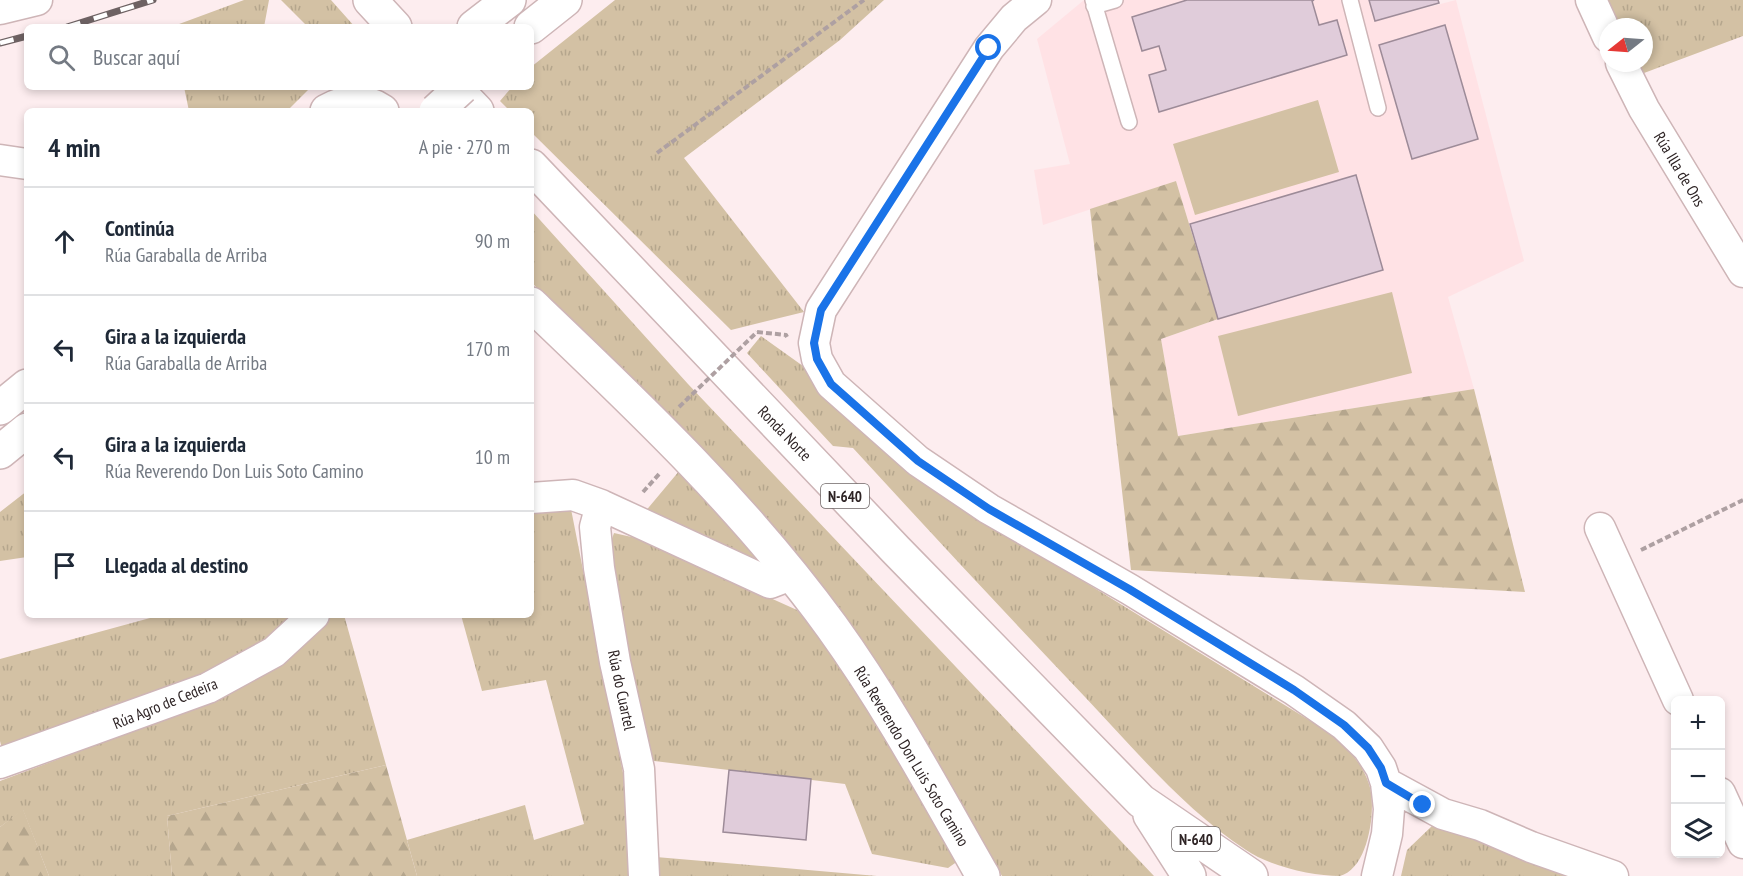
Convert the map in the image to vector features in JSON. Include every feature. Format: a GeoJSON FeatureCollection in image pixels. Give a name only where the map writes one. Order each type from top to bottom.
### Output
{"type":"FeatureCollection","features":[{"type":"Feature","properties":{"kind":"main road"},"geometry":{"type":"LineString","coordinates":[[370,0],[392,24]]}},
{"type":"Feature","properties":{"kind":"main road"},"geometry":{"type":"LineString","coordinates":[[478,24],[509,0]]}},
{"type":"Feature","properties":{"kind":"main road"},"geometry":{"type":"LineString","coordinates":[[534,25],[565,0]]}},
{"type":"Feature","properties":{"kind":"main road"},"geometry":{"type":"LineString","coordinates":[[334,108],[350,101],[370,106],[389,90]]}},
{"type":"Feature","properties":{"kind":"main road"},"geometry":{"type":"LineString","coordinates":[[457,90],[474,108]]}},
{"type":"Feature","properties":{"kind":"main road"},"geometry":{"type":"LineString","coordinates":[[439,108],[459,90]]}},
{"type":"Feature","properties":{"kind":"main road","name":"Ronda Norte"},"geometry":{"type":"LineString","coordinates":[[534,169],[896,550],[1141,801],[1251,876]]}},
{"type":"Feature","properties":{"kind":"main road","name":"Rúa Reverendo Don Luis Soto Camino"},"geometry":{"type":"LineString","coordinates":[[534,307],[682,449],[791,575],[831,626],[891,714],[983,876]]}},
{"type":"Feature","properties":{"kind":"main road"},"geometry":{"type":"LineString","coordinates":[[0,408],[24,388]]}},
{"type":"Feature","properties":{"kind":"main road"},"geometry":{"type":"LineString","coordinates":[[0,452],[24,432]]}},
{"type":"Feature","properties":{"kind":"main road","name":"Ronda Norte"},"geometry":{"type":"LineString","coordinates":[[1141,801],[1189,876]]}},
{"type":"Feature","properties":{"kind":"street"},"geometry":{"type":"LineString","coordinates":[[0,9],[37,0]]}},
{"type":"Feature","properties":{"kind":"street"},"geometry":{"type":"LineString","coordinates":[[1036,0],[1014,18],[989,48],[821,310],[814,343],[817,359],[831,384],[918,461],[989,509],[1129,589],[1294,690],[1344,725],[1368,748],[1381,768],[1386,783],[1389,809],[1387,834],[1377,876]]}},
{"type":"Feature","properties":{"kind":"street"},"geometry":{"type":"LineString","coordinates":[[1591,0],[1599,18]]}},
{"type":"Feature","properties":{"kind":"street","name":"Rúa Illa de Ons"},"geometry":{"type":"LineString","coordinates":[[1626,72],[1644,109],[1743,272]]}},
{"type":"Feature","properties":{"kind":"street"},"geometry":{"type":"LineString","coordinates":[[0,160],[24,164]]}},
{"type":"Feature","properties":{"kind":"street"},"geometry":{"type":"LineString","coordinates":[[534,498],[573,495],[611,510],[770,583],[791,575]]}},
{"type":"Feature","properties":{"kind":"street","name":"Rúa do Cuartel"},"geometry":{"type":"LineString","coordinates":[[611,510],[595,527],[599,568],[615,662],[639,769],[644,876]]}},
{"type":"Feature","properties":{"kind":"street"},"geometry":{"type":"LineString","coordinates":[[1600,528],[1676,696]]}},
{"type":"Feature","properties":{"kind":"street","name":"Rúa Agro de Cedeira"},"geometry":{"type":"LineString","coordinates":[[0,763],[208,688],[274,652],[311,618]]}},
{"type":"Feature","properties":{"kind":"street"},"geometry":{"type":"LineString","coordinates":[[1386,783],[1443,814],[1480,825],[1532,847],[1613,876]]}},
{"type":"Feature","properties":{"kind":"street"},"geometry":{"type":"LineString","coordinates":[[1725,804],[1743,843]]}},
{"type":"Feature","properties":{"kind":"street"},"geometry":{"type":"LineString","coordinates":[[1359,876],[1373,848],[1387,834],[1407,821],[1423,816],[1443,814]]}},
{"type":"Feature","properties":{"kind":"lane"},"geometry":{"type":"LineString","coordinates":[[1115,0],[1094,3],[1129,122]]}},
{"type":"Feature","properties":{"kind":"lane"},"geometry":{"type":"LineString","coordinates":[[1350,0],[1378,108]]}},
{"type":"Feature","properties":{"kind":"path"},"geometry":{"type":"LineString","coordinates":[[657,153],[864,0]]}},
{"type":"Feature","properties":{"kind":"path"},"geometry":{"type":"LineString","coordinates":[[679,407],[757,332]]}},
{"type":"Feature","properties":{"kind":"path"},"geometry":{"type":"LineString","coordinates":[[611,510],[664,469]]}},
{"type":"Feature","properties":{"kind":"path"},"geometry":{"type":"LineString","coordinates":[[1615,562],[1743,500]]}},
{"type":"Feature","properties":{"kind":"shaded area"},"geometry":{"type":"Polygon","coordinates":[[[1084,0],[1369,0],[1375,21],[1456,0],[1524,261],[1448,297],[1474,389],[1178,436],[1161,339],[1218,319],[1176,181],[1043,225],[1034,170],[1070,164],[1037,39],[1084,0]]]}},
{"type":"Feature","properties":{"kind":"green space"},"geometry":{"type":"Polygon","coordinates":[[[244,0],[269,0],[265,24],[179,24],[244,0]]]}},
{"type":"Feature","properties":{"kind":"green space"},"geometry":{"type":"Polygon","coordinates":[[[281,0],[331,0],[352,24],[305,24],[281,0]]]}},
{"type":"Feature","properties":{"kind":"green space"},"geometry":{"type":"Polygon","coordinates":[[[615,0],[884,0],[840,40],[684,158],[804,312],[731,330],[534,135],[534,108],[507,108],[500,101],[509,90],[534,90],[534,65],[615,0]]]}},
{"type":"Feature","properties":{"kind":"green space"},"geometry":{"type":"Polygon","coordinates":[[[1602,0],[1743,0],[1743,36],[1653,70],[1653,18],[1610,18],[1602,0]]]}},
{"type":"Feature","properties":{"kind":"green space"},"geometry":{"type":"Polygon","coordinates":[[[1634,72],[1647,72],[1636,76],[1634,72]]]}},
{"type":"Feature","properties":{"kind":"green space"},"geometry":{"type":"Polygon","coordinates":[[[185,90],[308,90],[290,108],[188,108],[185,90]]]}},
{"type":"Feature","properties":{"kind":"green space"},"geometry":{"type":"Polygon","coordinates":[[[1318,100],[1339,172],[1195,215],[1173,144],[1318,100]]]}},
{"type":"Feature","properties":{"kind":"green space"},"geometry":{"type":"Polygon","coordinates":[[[1176,181],[1218,319],[1161,339],[1178,436],[1474,389],[1525,592],[1131,570],[1090,209],[1176,181]]]}},
{"type":"Feature","properties":{"kind":"green space"},"geometry":{"type":"Polygon","coordinates":[[[534,213],[688,384],[1154,876],[1002,876],[892,688],[816,580],[694,439],[534,285],[534,213]]]}},
{"type":"Feature","properties":{"kind":"green space"},"geometry":{"type":"Polygon","coordinates":[[[1392,292],[1412,373],[1238,416],[1218,336],[1392,292]]]}},
{"type":"Feature","properties":{"kind":"green space"},"geometry":{"type":"Polygon","coordinates":[[[761,336],[810,371],[1018,541],[1335,736],[1359,764],[1369,784],[1371,794],[1371,821],[1368,836],[1358,862],[1350,871],[1340,876],[1317,874],[1266,861],[1223,834],[1181,798],[853,448],[833,446],[747,353],[761,336]]]}},
{"type":"Feature","properties":{"kind":"green space"},"geometry":{"type":"Polygon","coordinates":[[[680,470],[764,564],[644,513],[680,470]]]}},
{"type":"Feature","properties":{"kind":"green space"},"geometry":{"type":"Polygon","coordinates":[[[24,493],[24,557],[0,561],[0,512],[24,493]]]}},
{"type":"Feature","properties":{"kind":"green space"},"geometry":{"type":"Polygon","coordinates":[[[571,509],[626,788],[629,876],[417,876],[407,840],[525,805],[534,840],[584,824],[546,680],[482,691],[462,618],[534,618],[534,512],[571,509]]]}},
{"type":"Feature","properties":{"kind":"green space"},"geometry":{"type":"Polygon","coordinates":[[[614,533],[636,538],[797,610],[831,651],[958,861],[948,868],[872,854],[845,784],[646,760],[607,553],[614,533]]]}},
{"type":"Feature","properties":{"kind":"green space"},"geometry":{"type":"Polygon","coordinates":[[[150,618],[292,618],[254,649],[161,696],[3,753],[0,741],[0,659],[150,618]]]}},
{"type":"Feature","properties":{"kind":"green space"},"geometry":{"type":"Polygon","coordinates":[[[327,618],[345,618],[386,765],[167,816],[172,876],[49,876],[23,810],[0,827],[0,781],[168,718],[285,653],[327,618]]]}},
{"type":"Feature","properties":{"kind":"green space"},"geometry":{"type":"Polygon","coordinates":[[[386,765],[417,876],[172,876],[167,816],[386,765]]]}},
{"type":"Feature","properties":{"kind":"green space"},"geometry":{"type":"Polygon","coordinates":[[[23,809],[49,876],[0,876],[0,827],[23,809]]]}},
{"type":"Feature","properties":{"kind":"green space"},"geometry":{"type":"Polygon","coordinates":[[[1434,824],[1465,833],[1571,876],[1401,876],[1407,850],[1434,824]]]}},
{"type":"Feature","properties":{"kind":"green space"},"geometry":{"type":"Polygon","coordinates":[[[656,857],[877,876],[657,876],[656,857]]]}},
{"type":"Feature","properties":{"kind":"building"},"geometry":{"type":"Polygon","coordinates":[[[1187,0],[1314,0],[1312,1],[1319,25],[1337,20],[1347,55],[1159,112],[1149,75],[1166,70],[1159,46],[1142,51],[1132,17],[1187,0]]]}},
{"type":"Feature","properties":{"kind":"building"},"geometry":{"type":"Polygon","coordinates":[[[1369,0],[1438,0],[1439,3],[1375,21],[1369,0]]]}},
{"type":"Feature","properties":{"kind":"building"},"geometry":{"type":"Polygon","coordinates":[[[1445,25],[1478,139],[1412,159],[1379,45],[1445,25]]]}},
{"type":"Feature","properties":{"kind":"building"},"geometry":{"type":"Polygon","coordinates":[[[1356,175],[1383,270],[1218,319],[1190,224],[1356,175]]]}},
{"type":"Feature","properties":{"kind":"building"},"geometry":{"type":"Polygon","coordinates":[[[729,770],[811,779],[806,840],[723,832],[729,770]]]}},
{"type":"Feature","properties":{"kind":"railway"},"geometry":{"type":"LineString","coordinates":[[77,24],[153,0]]}},
{"type":"Feature","properties":{"kind":"railway"},"geometry":{"type":"LineString","coordinates":[[0,43],[24,37]]}},
{"type":"Feature","properties":{"kind":"route"},"geometry":{"type":"LineString","coordinates":[[989,48],[821,310],[814,343],[817,359],[831,384],[918,461],[989,509],[1129,589],[1294,690],[1344,725],[1374,756],[1386,783],[1423,805]]}}]}
